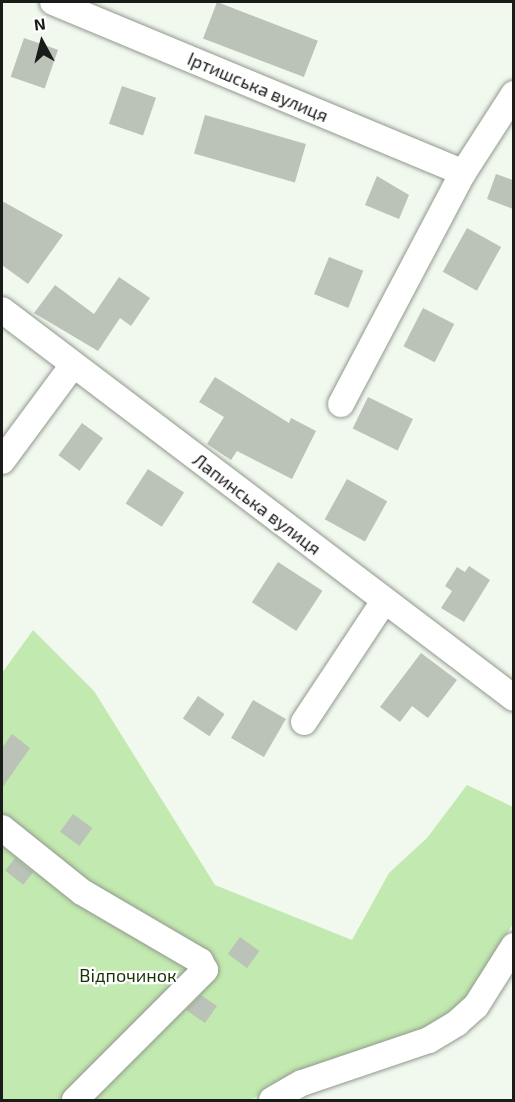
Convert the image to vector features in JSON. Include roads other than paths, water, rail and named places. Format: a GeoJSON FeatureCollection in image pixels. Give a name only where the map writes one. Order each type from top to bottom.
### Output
{"type":"FeatureCollection","features":[{"type":"Feature","properties":{"kind":"street","name":"Іртишська вулиця"},"geometry":{"type":"LineString","coordinates":[[53,2],[463,173]]}},
{"type":"Feature","properties":{"kind":"street"},"geometry":{"type":"LineString","coordinates":[[341,404],[463,173],[513,94]]}},
{"type":"Feature","properties":{"kind":"street","name":"Лапинська вулиця"},"geometry":{"type":"LineString","coordinates":[[2,310],[513,698]]}},
{"type":"Feature","properties":{"kind":"street"},"geometry":{"type":"LineString","coordinates":[[2,460],[73,365]]}},
{"type":"Feature","properties":{"kind":"street"},"geometry":{"type":"LineString","coordinates":[[304,722],[384,601]]}},
{"type":"Feature","properties":{"kind":"street"},"geometry":{"type":"LineString","coordinates":[[2,828],[82,892],[200,961],[205,970],[75,1101]]}},
{"type":"Feature","properties":{"kind":"street"},"geometry":{"type":"LineString","coordinates":[[272,1101],[302,1083],[429,1041],[457,1023],[476,1006],[513,946]]}},
{"type":"Feature","properties":{"kind":"park label","name":"Відпочинок"},"geometry":{"type":"Point","coordinates":[128,975]}}]}
